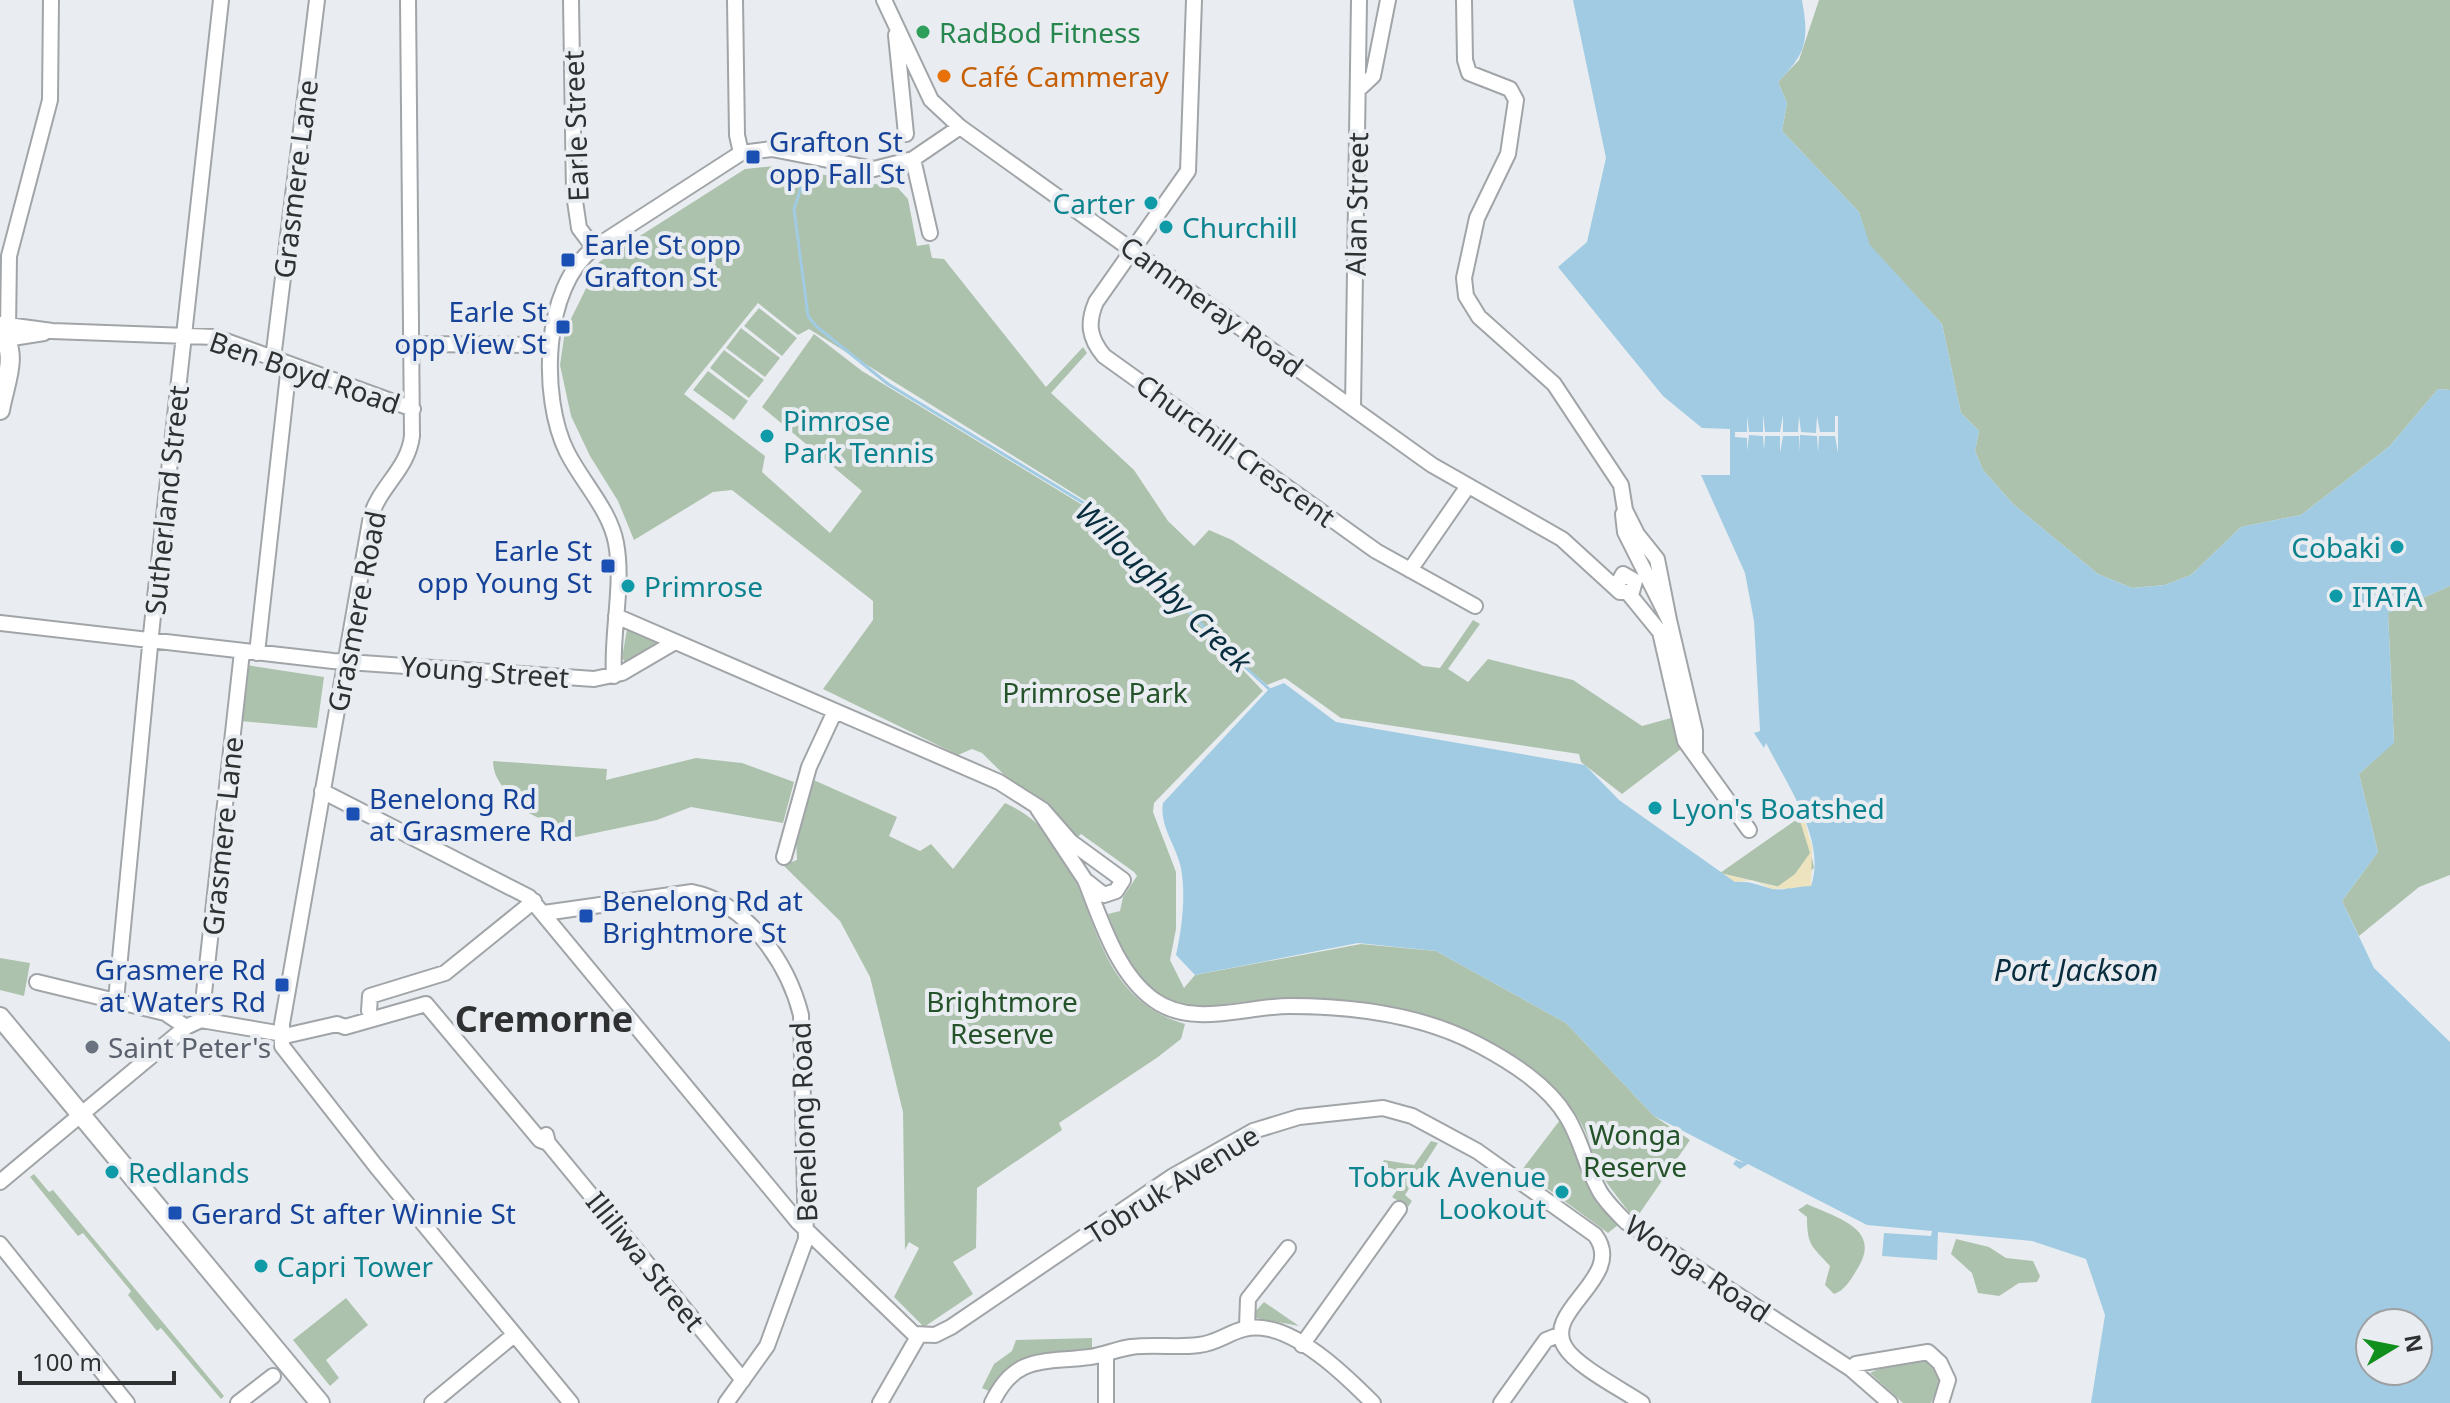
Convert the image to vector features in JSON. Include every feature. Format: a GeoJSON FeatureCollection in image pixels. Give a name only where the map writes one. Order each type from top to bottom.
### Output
{"type":"FeatureCollection","features":[{"type":"Feature","properties":{"kind":"main road"},"geometry":{"type":"LineString","coordinates":[[0,410],[5,335]]}},
{"type":"Feature","properties":{"kind":"main road"},"geometry":{"type":"LineString","coordinates":[[0,1017],[320,1403]]}},
{"type":"Feature","properties":{"kind":"street"},"geometry":{"type":"LineString","coordinates":[[5,335],[9,256],[50,100],[51,0]]}},
{"type":"Feature","properties":{"kind":"street","name":"Sutherland Street"},"geometry":{"type":"LineString","coordinates":[[116,1000],[150,642],[221,0]]}},
{"type":"Feature","properties":{"kind":"street","name":"Grasmere Lane"},"geometry":{"type":"LineString","coordinates":[[273,359],[317,0]]}},
{"type":"Feature","properties":{"kind":"street","name":"Grasmere Road"},"geometry":{"type":"LineString","coordinates":[[281,1035],[371,516],[375,503],[404,465],[411,450],[408,0]]}},
{"type":"Feature","properties":{"kind":"street","name":"Earle Street"},"geometry":{"type":"LineString","coordinates":[[571,0],[574,194],[579,228],[594,248]]}},
{"type":"Feature","properties":{"kind":"street"},"geometry":{"type":"LineString","coordinates":[[735,0],[737,135],[741,153]]}},
{"type":"Feature","properties":{"kind":"street","name":"Cammeray Road"},"geometry":{"type":"LineString","coordinates":[[884,0],[937,107],[960,127],[1353,408],[1468,486],[1562,539],[1591,564],[1634,579]]}},
{"type":"Feature","properties":{"kind":"street"},"geometry":{"type":"LineString","coordinates":[[1133,250],[1190,167],[1194,0]]}},
{"type":"Feature","properties":{"kind":"street","name":"Alan Street"},"geometry":{"type":"LineString","coordinates":[[1353,408],[1359,0]]}},
{"type":"Feature","properties":{"kind":"street"},"geometry":{"type":"LineString","coordinates":[[1358,90],[1373,76],[1388,0]]}},
{"type":"Feature","properties":{"kind":"street"},"geometry":{"type":"LineString","coordinates":[[1464,0],[1466,67],[1474,78],[1510,89],[1516,100],[1508,154],[1477,218],[1464,278],[1466,296],[1479,317],[1554,384],[1621,485],[1625,510],[1637,534],[1657,559],[1695,731],[1690,746]]}},
{"type":"Feature","properties":{"kind":"street"},"geometry":{"type":"LineString","coordinates":[[896,27],[906,134]]}},
{"type":"Feature","properties":{"kind":"street"},"geometry":{"type":"LineString","coordinates":[[899,73],[914,65]]}},
{"type":"Feature","properties":{"kind":"street"},"geometry":{"type":"LineString","coordinates":[[614,676],[617,545],[607,519],[562,440],[548,345],[571,274],[594,248],[741,153],[772,149],[874,169],[913,159],[960,127]]}},
{"type":"Feature","properties":{"kind":"street"},"geometry":{"type":"LineString","coordinates":[[913,159],[930,233]]}},
{"type":"Feature","properties":{"kind":"street","name":"Churchill Crescent"},"geometry":{"type":"LineString","coordinates":[[1133,250],[1090,316],[1094,344],[1104,356],[1376,551],[1475,606]]}},
{"type":"Feature","properties":{"kind":"street","name":"Ben Boyd Road"},"geometry":{"type":"LineString","coordinates":[[5,335],[52,331],[215,337],[413,409]]}},
{"type":"Feature","properties":{"kind":"street"},"geometry":{"type":"LineString","coordinates":[[410,344],[548,345]]}},
{"type":"Feature","properties":{"kind":"street","name":"Grasmere Lane"},"geometry":{"type":"LineString","coordinates":[[201,1020],[289,365]]}},
{"type":"Feature","properties":{"kind":"street"},"geometry":{"type":"LineString","coordinates":[[1410,570],[1468,486]]}},
{"type":"Feature","properties":{"kind":"street"},"geometry":{"type":"LineString","coordinates":[[1625,510],[1621,518],[1634,579],[1660,632],[1690,746],[1749,830]]}},
{"type":"Feature","properties":{"kind":"street"},"geometry":{"type":"LineString","coordinates":[[1634,579],[1669,620]]}},
{"type":"Feature","properties":{"kind":"street"},"geometry":{"type":"LineString","coordinates":[[616,616],[999,782],[1043,810],[1071,842],[1123,880],[1116,891],[1104,895],[1085,880],[1038,809]]}},
{"type":"Feature","properties":{"kind":"street","name":"Young Street"},"geometry":{"type":"LineString","coordinates":[[0,623],[345,662],[577,679],[614,676],[652,658],[675,642]]}},
{"type":"Feature","properties":{"kind":"street"},"geometry":{"type":"LineString","coordinates":[[784,857],[809,767],[835,711]]}},
{"type":"Feature","properties":{"kind":"street"},"geometry":{"type":"LineString","coordinates":[[322,791],[517,887],[534,901],[806,1229],[916,1334],[880,1403]]}},
{"type":"Feature","properties":{"kind":"street","name":"Wonga Road"},"geometry":{"type":"LineString","coordinates":[[1085,880],[1122,964],[1139,986],[1165,1007],[1188,1015],[1287,1006],[1393,1015],[1477,1044],[1521,1070],[1552,1096],[1567,1116],[1601,1194],[1626,1222],[1851,1369],[1886,1397]]}},
{"type":"Feature","properties":{"kind":"street","name":"Benelong Road"},"geometry":{"type":"LineString","coordinates":[[544,913],[692,892],[730,905],[755,928],[797,998],[801,1015],[806,1239],[767,1346],[726,1403]]}},
{"type":"Feature","properties":{"kind":"street"},"geometry":{"type":"LineString","coordinates":[[369,1011],[370,996],[445,973],[534,901]]}},
{"type":"Feature","properties":{"kind":"street"},"geometry":{"type":"LineString","coordinates":[[37,982],[165,1013],[186,1027]]}},
{"type":"Feature","properties":{"kind":"street","name":"Illiliwa Street"},"geometry":{"type":"LineString","coordinates":[[281,1035],[337,1024],[344,1018],[428,994],[743,1380]]}},
{"type":"Feature","properties":{"kind":"street","name":"Illiliwa Street"},"geometry":{"type":"LineString","coordinates":[[337,1024],[345,1027],[426,1004],[540,1140],[548,1143]]}},
{"type":"Feature","properties":{"kind":"street"},"geometry":{"type":"LineString","coordinates":[[0,1182],[186,1027],[201,1020],[281,1035],[289,1057],[571,1403]]}},
{"type":"Feature","properties":{"kind":"street","name":"Tobruk Avenue"},"geometry":{"type":"LineString","coordinates":[[916,1334],[940,1333],[976,1312],[1173,1176],[1253,1131],[1299,1117],[1383,1108],[1446,1132],[1595,1235],[1602,1253],[1600,1268],[1563,1321],[1561,1334]]}},
{"type":"Feature","properties":{"kind":"street"},"geometry":{"type":"LineString","coordinates":[[369,1153],[381,1160],[582,1403]]}},
{"type":"Feature","properties":{"kind":"street"},"geometry":{"type":"LineString","coordinates":[[1302,1345],[1399,1209]]}},
{"type":"Feature","properties":{"kind":"street"},"geometry":{"type":"LineString","coordinates":[[0,1244],[127,1403]]}},
{"type":"Feature","properties":{"kind":"street"},"geometry":{"type":"LineString","coordinates":[[1247,1327],[1248,1299],[1288,1248]]}},
{"type":"Feature","properties":{"kind":"street"},"geometry":{"type":"LineString","coordinates":[[992,1403],[1007,1378],[1022,1367],[1042,1361],[1106,1354],[1133,1347],[1202,1345],[1247,1327],[1270,1329],[1302,1345],[1346,1376],[1371,1403]]}},
{"type":"Feature","properties":{"kind":"street"},"geometry":{"type":"LineString","coordinates":[[1501,1403],[1546,1340],[1561,1334],[1566,1349],[1574,1356],[1642,1403]]}},
{"type":"Feature","properties":{"kind":"street"},"geometry":{"type":"LineString","coordinates":[[432,1403],[514,1335]]}},
{"type":"Feature","properties":{"kind":"street"},"geometry":{"type":"LineString","coordinates":[[1851,1369],[1856,1364],[1928,1352],[1940,1363],[1948,1380],[1941,1403]]}},
{"type":"Feature","properties":{"kind":"street"},"geometry":{"type":"LineString","coordinates":[[1106,1354],[1106,1403]]}},
{"type":"Feature","properties":{"kind":"street"},"geometry":{"type":"LineString","coordinates":[[238,1403],[273,1376]]}},
{"type":"Feature","properties":{"kind":"green space"},"geometry":{"type":"Polygon","coordinates":[[[1819,0],[2450,0],[2450,390],[2438,389],[2389,447],[2301,515],[2241,527],[2191,575],[2165,585],[2132,588],[2098,574],[2013,504],[1983,470],[1975,451],[1979,431],[1961,413],[1942,324],[1869,245],[1859,212],[1782,131],[1787,103],[1778,82],[1799,60],[1819,0]]]}},
{"type":"Feature","properties":{"kind":"green space"},"geometry":{"type":"Polygon","coordinates":[[[775,166],[898,188],[908,199],[917,246],[929,244],[932,258],[944,259],[1046,387],[1083,347],[1087,353],[1051,393],[1134,470],[1168,521],[1194,546],[1209,530],[1232,540],[1423,666],[1440,668],[1473,620],[1480,624],[1448,669],[1468,682],[1488,659],[1573,680],[1642,726],[1671,718],[1681,749],[1622,794],[1581,762],[1579,754],[1341,718],[1285,678],[1267,685],[1218,643],[1116,525],[1094,506],[809,329],[798,335],[758,303],[684,394],[765,456],[762,472],[830,533],[862,491],[762,407],[814,334],[862,371],[1089,509],[1263,691],[1154,803],[1153,812],[1176,872],[1176,929],[1170,960],[1184,988],[1195,975],[1361,944],[1436,951],[1566,1023],[1654,1116],[1690,1140],[1635,1220],[1602,1176],[1585,1131],[1561,1095],[1504,1051],[1474,1035],[1444,1022],[1382,1006],[1285,1000],[1188,1007],[1156,995],[1130,964],[1108,914],[1120,911],[1123,897],[1137,876],[1134,872],[1081,834],[1072,842],[982,753],[972,749],[958,755],[823,689],[873,620],[873,601],[732,490],[713,492],[634,540],[618,501],[590,456],[571,416],[560,365],[565,331],[599,262],[745,169],[775,166]]]}},
{"type":"Feature","properties":{"kind":"green space"},"geometry":{"type":"Polygon","coordinates":[[[759,308],[797,338],[782,356],[744,326],[759,308]]]}},
{"type":"Feature","properties":{"kind":"green space"},"geometry":{"type":"Polygon","coordinates":[[[741,328],[780,358],[765,377],[726,348],[741,328]]]}},
{"type":"Feature","properties":{"kind":"green space"},"geometry":{"type":"Polygon","coordinates":[[[724,350],[764,380],[749,398],[710,368],[724,350]]]}},
{"type":"Feature","properties":{"kind":"green space"},"geometry":{"type":"Polygon","coordinates":[[[708,371],[748,401],[734,420],[693,390],[708,371]]]}},
{"type":"Feature","properties":{"kind":"green space"},"geometry":{"type":"Polygon","coordinates":[[[2450,586],[2450,875],[2419,887],[2359,936],[2342,901],[2378,852],[2359,774],[2394,742],[2388,613],[2450,586]]]}},
{"type":"Feature","properties":{"kind":"green space"},"geometry":{"type":"Polygon","coordinates":[[[627,629],[658,644],[626,663],[622,658],[627,629]]]}},
{"type":"Feature","properties":{"kind":"green space"},"geometry":{"type":"Polygon","coordinates":[[[246,665],[324,677],[317,728],[241,721],[246,665]]]}},
{"type":"Feature","properties":{"kind":"green space"},"geometry":{"type":"Polygon","coordinates":[[[696,758],[742,763],[794,782],[783,823],[691,807],[657,820],[576,837],[511,804],[493,761],[607,769],[606,780],[696,758]]]}},
{"type":"Feature","properties":{"kind":"green space","name":"Brightmore Reserve"},"geometry":{"type":"Polygon","coordinates":[[[809,778],[897,817],[889,836],[920,851],[931,844],[953,869],[1005,803],[1038,825],[1061,853],[1104,952],[1122,982],[1148,1007],[1185,1024],[1181,1039],[1059,1123],[1062,1130],[977,1188],[976,1248],[953,1262],[973,1294],[924,1327],[894,1297],[919,1248],[909,1242],[905,1250],[903,1112],[870,977],[840,921],[783,865],[797,860],[796,839],[809,778]]]}},
{"type":"Feature","properties":{"kind":"green space"},"geometry":{"type":"Polygon","coordinates":[[[1803,815],[1814,868],[1789,889],[1720,873],[1803,815]]]}},
{"type":"Feature","properties":{"kind":"green space"},"geometry":{"type":"Polygon","coordinates":[[[0,958],[30,963],[24,996],[0,990],[0,958]]]}},
{"type":"Feature","properties":{"kind":"green space"},"geometry":{"type":"Polygon","coordinates":[[[1560,1120],[1594,1197],[1618,1225],[1608,1233],[1522,1170],[1560,1120]]]}},
{"type":"Feature","properties":{"kind":"green space"},"geometry":{"type":"Polygon","coordinates":[[[1431,1141],[1438,1143],[1405,1195],[1412,1201],[1408,1207],[1392,1197],[1397,1190],[1375,1175],[1384,1160],[1414,1165],[1431,1141]]]}},
{"type":"Feature","properties":{"kind":"green space"},"geometry":{"type":"Polygon","coordinates":[[[34,1174],[49,1192],[53,1190],[224,1396],[221,1399],[161,1328],[157,1331],[128,1295],[131,1291],[83,1233],[78,1236],[30,1177],[34,1174]]]}},
{"type":"Feature","properties":{"kind":"green space"},"geometry":{"type":"Polygon","coordinates":[[[1807,1204],[1854,1227],[1865,1245],[1863,1257],[1852,1278],[1834,1294],[1825,1285],[1830,1266],[1812,1245],[1807,1217],[1798,1210],[1807,1204]]]}},
{"type":"Feature","properties":{"kind":"green space"},"geometry":{"type":"Polygon","coordinates":[[[1956,1239],[1989,1247],[2006,1258],[2033,1261],[2040,1276],[2037,1282],[2019,1283],[1999,1296],[1978,1293],[1972,1273],[1951,1254],[1956,1239]]]}},
{"type":"Feature","properties":{"kind":"green space"},"geometry":{"type":"Polygon","coordinates":[[[346,1298],[368,1325],[326,1360],[339,1378],[330,1386],[293,1340],[346,1298]]]}},
{"type":"Feature","properties":{"kind":"green space"},"geometry":{"type":"Polygon","coordinates":[[[1264,1302],[1299,1326],[1256,1318],[1253,1314],[1264,1302]]]}},
{"type":"Feature","properties":{"kind":"green space"},"geometry":{"type":"Polygon","coordinates":[[[1092,1338],[1092,1351],[1028,1360],[1008,1367],[991,1392],[982,1388],[994,1364],[1012,1351],[1016,1340],[1092,1338]]]}},
{"type":"Feature","properties":{"kind":"green space"},"geometry":{"type":"Polygon","coordinates":[[[1925,1356],[1935,1364],[1942,1378],[1931,1403],[1903,1403],[1870,1373],[1896,1361],[1925,1356]]]}},
{"type":"Feature","properties":{"kind":"sand"},"geometry":{"type":"Polygon","coordinates":[[[1803,815],[1812,847],[1811,887],[1772,889],[1756,882],[1777,887],[1795,874],[1810,853],[1800,821],[1803,815]]]}},
{"type":"Feature","properties":{"kind":"sand"},"geometry":{"type":"Polygon","coordinates":[[[1720,873],[1750,880],[1735,882],[1720,873]]]}},
{"type":"Feature","properties":{"kind":"water","name":"Port Jackson"},"geometry":{"type":"Polygon","coordinates":[[[1573,0],[1802,0],[1804,45],[1795,63],[1778,82],[1787,103],[1782,131],[1859,212],[1870,245],[1942,324],[1961,413],[1979,431],[1975,451],[1983,470],[2013,504],[2098,574],[2132,588],[2165,585],[2191,575],[2241,527],[2301,515],[2389,447],[2438,389],[2450,390],[2450,586],[2388,613],[2394,743],[2359,774],[2378,852],[2342,901],[2374,968],[2450,1042],[2450,1403],[2091,1403],[2105,1315],[2086,1259],[2032,1241],[1938,1232],[1937,1260],[1882,1256],[1884,1233],[1931,1236],[1932,1231],[1867,1225],[1748,1164],[1740,1169],[1733,1164],[1736,1160],[1745,1163],[1654,1116],[1566,1023],[1436,951],[1358,943],[1195,975],[1176,955],[1183,890],[1179,860],[1162,812],[1163,803],[1269,689],[1284,683],[1336,722],[1585,765],[1619,800],[1735,882],[1772,889],[1811,886],[1814,850],[1802,812],[1766,743],[1764,748],[1754,733],[1760,731],[1754,621],[1745,573],[1701,475],[1730,475],[1730,429],[1702,428],[1663,396],[1558,267],[1587,242],[1606,158],[1573,0]]]}},
{"type":"Feature","properties":{"kind":"pier"},"geometry":{"type":"Polygon","coordinates":[[[1763,414],[1765,432],[1780,432],[1783,415],[1783,432],[1798,432],[1799,416],[1801,432],[1816,433],[1817,416],[1820,432],[1835,432],[1835,416],[1838,416],[1838,453],[1835,436],[1819,436],[1818,452],[1817,436],[1800,435],[1800,452],[1799,436],[1783,436],[1780,453],[1780,436],[1765,436],[1764,450],[1763,436],[1749,435],[1747,451],[1747,438],[1735,437],[1735,432],[1747,432],[1747,416],[1749,432],[1763,432],[1763,414]]]}},
{"type":"Feature","properties":{"kind":"waterway","name":"Willoughby Creek"},"geometry":{"type":"LineString","coordinates":[[801,188],[794,209],[808,316],[816,326],[888,384],[1092,508],[1220,644],[1269,689]]}},
{"type":"Feature","properties":{"kind":"place","name":"RadBod Fitness"},"geometry":{"type":"Point","coordinates":[923,32]}},
{"type":"Feature","properties":{"kind":"place","name":"Café Cammeray"},"geometry":{"type":"Point","coordinates":[944,76]}},
{"type":"Feature","properties":{"kind":"place","name":"Grafton St opp Fall St"},"geometry":{"type":"Point","coordinates":[753,157]}},
{"type":"Feature","properties":{"kind":"place","name":"Carter"},"geometry":{"type":"Point","coordinates":[1151,203]}},
{"type":"Feature","properties":{"kind":"place","name":"Churchill"},"geometry":{"type":"Point","coordinates":[1166,227]}},
{"type":"Feature","properties":{"kind":"place","name":"Earle St opp Grafton St"},"geometry":{"type":"Point","coordinates":[568,260]}},
{"type":"Feature","properties":{"kind":"place","name":"Earle St opp View St"},"geometry":{"type":"Point","coordinates":[563,327]}},
{"type":"Feature","properties":{"kind":"place","name":"Pimrose Park Tennis"},"geometry":{"type":"Point","coordinates":[767,436]}},
{"type":"Feature","properties":{"kind":"place","name":"Cobaki"},"geometry":{"type":"Point","coordinates":[2397,547]}},
{"type":"Feature","properties":{"kind":"place","name":"Earle St opp Young St"},"geometry":{"type":"Point","coordinates":[608,566]}},
{"type":"Feature","properties":{"kind":"place","name":"Primrose"},"geometry":{"type":"Point","coordinates":[628,586]}},
{"type":"Feature","properties":{"kind":"place","name":"ITATA"},"geometry":{"type":"Point","coordinates":[2336,596]}},
{"type":"Feature","properties":{"kind":"place","name":"Lyon's Boatshed"},"geometry":{"type":"Point","coordinates":[1655,808]}},
{"type":"Feature","properties":{"kind":"place","name":"Benelong Rd at Grasmere Rd"},"geometry":{"type":"Point","coordinates":[353,814]}},
{"type":"Feature","properties":{"kind":"place","name":"Benelong Rd at Brightmore St"},"geometry":{"type":"Point","coordinates":[586,916]}},
{"type":"Feature","properties":{"kind":"place","name":"Grasmere Rd at Waters Rd"},"geometry":{"type":"Point","coordinates":[282,985]}},
{"type":"Feature","properties":{"kind":"place","name":"Saint Peter's"},"geometry":{"type":"Point","coordinates":[92,1047]}},
{"type":"Feature","properties":{"kind":"place","name":"Redlands"},"geometry":{"type":"Point","coordinates":[112,1172]}},
{"type":"Feature","properties":{"kind":"place","name":"Tobruk Avenue Lookout"},"geometry":{"type":"Point","coordinates":[1562,1192]}},
{"type":"Feature","properties":{"kind":"place","name":"Gerard St after Winnie St"},"geometry":{"type":"Point","coordinates":[175,1213]}},
{"type":"Feature","properties":{"kind":"place","name":"Capri Tower"},"geometry":{"type":"Point","coordinates":[261,1266]}},
{"type":"Feature","properties":{"kind":"district","name":"Cremorne"},"geometry":{"type":"Point","coordinates":[544,1018]}},
{"type":"Feature","properties":{"kind":"park label","name":"Primrose Park"},"geometry":{"type":"Point","coordinates":[1095,692]}},
{"type":"Feature","properties":{"kind":"park label","name":"Wonga Reserve"},"geometry":{"type":"Point","coordinates":[1635,1150]}}]}
